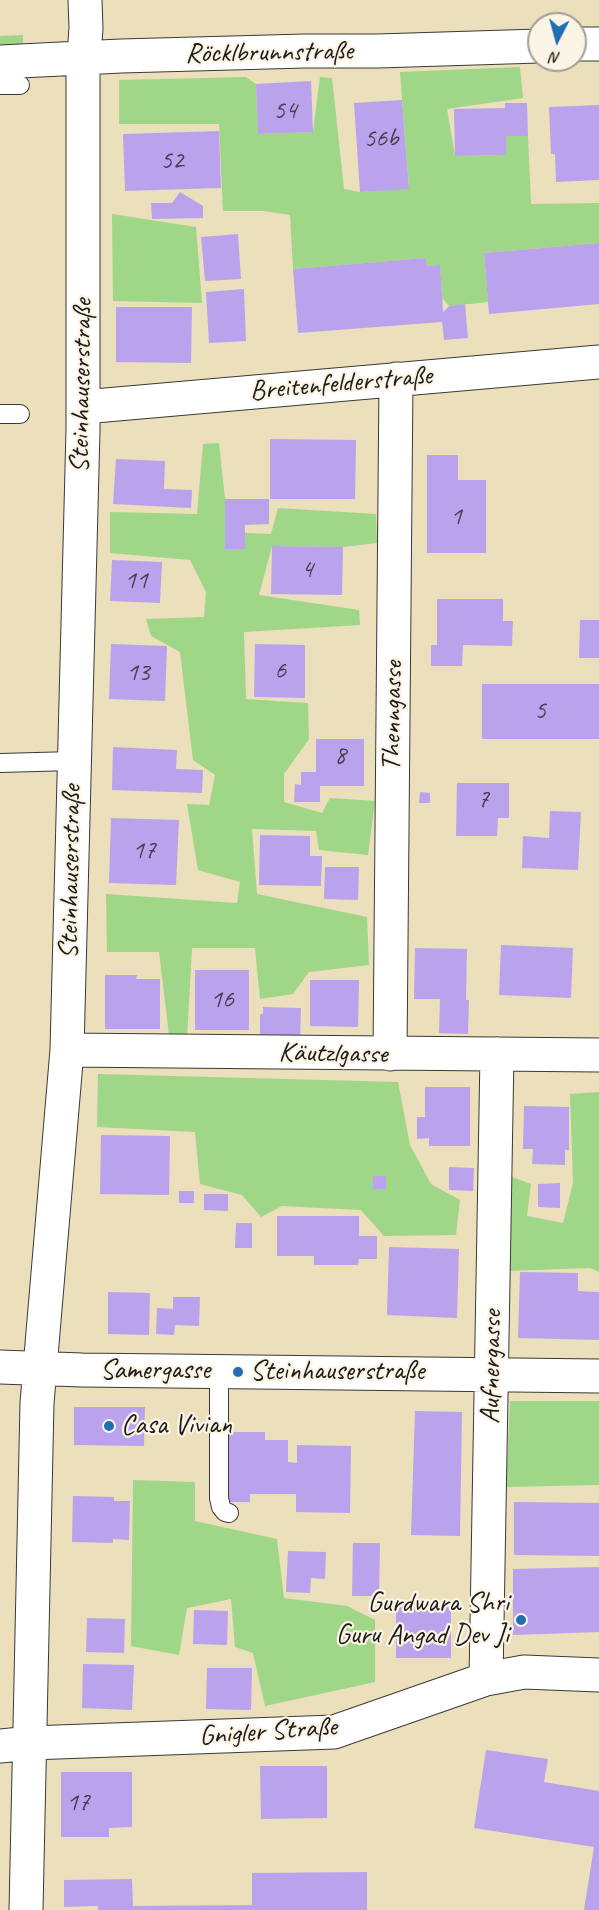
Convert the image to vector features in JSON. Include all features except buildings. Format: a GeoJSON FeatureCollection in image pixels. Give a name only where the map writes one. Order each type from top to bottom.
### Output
{"type":"FeatureCollection","features":[{"type":"Feature","properties":{"kind":"street","name":"Steinhauserstraße"},"geometry":{"type":"LineString","coordinates":[[26,1910],[15,1744],[39,1368],[43,1344],[67,1050],[83,407],[85,0]]}},
{"type":"Feature","properties":{"kind":"street","name":"Röcklbrunnstraße"},"geometry":{"type":"LineString","coordinates":[[10,74],[83,59],[121,56],[527,46]]}},
{"type":"Feature","properties":{"kind":"street","name":"Breitenfelderstraße"},"geometry":{"type":"LineString","coordinates":[[83,407],[599,362]]}},
{"type":"Feature","properties":{"kind":"street","name":"Thenngasse"},"geometry":{"type":"LineString","coordinates":[[390,1054],[396,379]]}},
{"type":"Feature","properties":{"kind":"street","name":"Käutzlgasse"},"geometry":{"type":"LineString","coordinates":[[67,1050],[599,1055]]}},
{"type":"Feature","properties":{"kind":"street","name":"Aufnergasse"},"geometry":{"type":"LineString","coordinates":[[486,1679],[497,1054]]}},
{"type":"Feature","properties":{"kind":"street","name":"Samergasse"},"geometry":{"type":"LineString","coordinates":[[0,1367],[82,1371],[599,1376]]}},
{"type":"Feature","properties":{"kind":"street","name":"Gnigler Straße"},"geometry":{"type":"LineString","coordinates":[[15,1744],[334,1732],[486,1679],[524,1672],[599,1675]]}},
{"type":"Feature","properties":{"kind":"lane"},"geometry":{"type":"LineString","coordinates":[[0,85],[10,74]]}},
{"type":"Feature","properties":{"kind":"lane"},"geometry":{"type":"LineString","coordinates":[[0,414],[20,414]]}},
{"type":"Feature","properties":{"kind":"lane"},"geometry":{"type":"LineString","coordinates":[[0,763],[74,761]]}},
{"type":"Feature","properties":{"kind":"lane"},"geometry":{"type":"LineString","coordinates":[[219,1371],[219,1498],[221,1507],[225,1512],[229,1512]]}},
{"type":"Feature","properties":{"kind":"green space"},"geometry":{"type":"Polygon","coordinates":[[[23,35],[23,52],[0,52],[0,36],[23,35]]]}},
{"type":"Feature","properties":{"kind":"green space"},"geometry":{"type":"Polygon","coordinates":[[[520,67],[523,98],[447,109],[455,156],[506,155],[506,136],[528,136],[531,204],[599,203],[599,243],[484,253],[488,302],[449,306],[442,298],[440,265],[427,266],[426,258],[293,269],[290,215],[263,211],[223,211],[219,124],[119,124],[119,80],[246,77],[256,84],[258,134],[313,132],[320,77],[332,78],[344,189],[360,192],[409,188],[400,72],[520,67]]]}},
{"type":"Feature","properties":{"kind":"green space"},"geometry":{"type":"Polygon","coordinates":[[[112,214],[196,227],[202,303],[113,301],[112,214]]]}},
{"type":"Feature","properties":{"kind":"green space"},"geometry":{"type":"Polygon","coordinates":[[[219,443],[225,499],[225,549],[245,549],[245,533],[271,534],[278,508],[376,514],[377,543],[343,547],[272,546],[259,595],[359,610],[360,625],[244,632],[246,699],[308,703],[309,739],[284,774],[284,802],[322,813],[330,798],[375,801],[368,855],[319,850],[316,831],[252,829],[257,894],[367,917],[369,965],[309,972],[293,994],[260,999],[255,948],[192,948],[187,1038],[169,1035],[159,952],[107,952],[106,894],[237,903],[240,882],[198,870],[187,804],[209,805],[215,775],[193,760],[180,652],[151,636],[146,619],[204,617],[206,592],[190,560],[110,553],[110,512],[197,514],[203,444],[219,443]]]}},
{"type":"Feature","properties":{"kind":"green space"},"geometry":{"type":"Polygon","coordinates":[[[98,1074],[398,1082],[410,1145],[431,1184],[460,1200],[456,1235],[384,1236],[361,1210],[282,1206],[261,1217],[242,1195],[200,1184],[195,1132],[97,1127],[98,1074]]]}},
{"type":"Feature","properties":{"kind":"green space"},"geometry":{"type":"Polygon","coordinates":[[[599,1092],[599,1272],[590,1268],[507,1271],[512,1177],[531,1184],[527,1216],[563,1223],[573,1183],[570,1094],[599,1092]]]}},
{"type":"Feature","properties":{"kind":"green space"},"geometry":{"type":"Polygon","coordinates":[[[510,1401],[599,1401],[599,1485],[506,1487],[510,1401]]]}},
{"type":"Feature","properties":{"kind":"green space"},"geometry":{"type":"Polygon","coordinates":[[[133,1480],[195,1482],[195,1521],[277,1539],[284,1598],[347,1606],[375,1620],[375,1682],[265,1706],[253,1653],[235,1647],[231,1599],[187,1608],[179,1655],[131,1646],[133,1480]]]}},
{"type":"Feature","properties":{"kind":"place","name":"Steinhauserstraße"},"geometry":{"type":"Point","coordinates":[238,1372]}},
{"type":"Feature","properties":{"kind":"place","name":"Casa Vivian"},"geometry":{"type":"Point","coordinates":[109,1426]}},
{"type":"Feature","properties":{"kind":"place","name":"Gurdwara Shri Guru Angad Dev Ji"},"geometry":{"type":"Point","coordinates":[521,1620]}}]}
